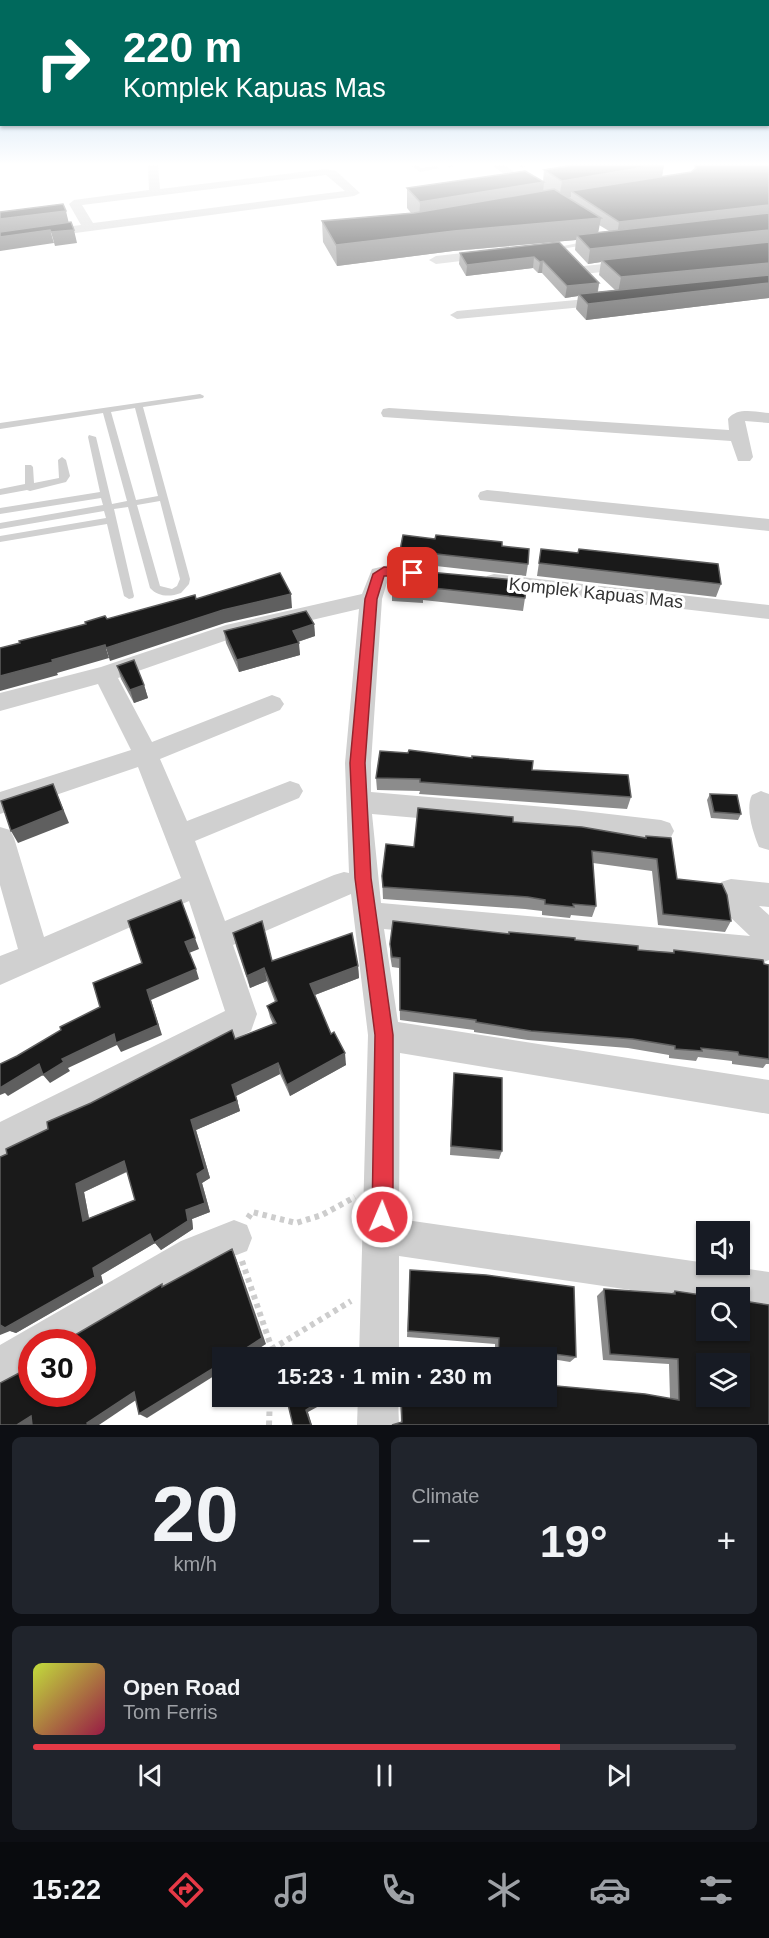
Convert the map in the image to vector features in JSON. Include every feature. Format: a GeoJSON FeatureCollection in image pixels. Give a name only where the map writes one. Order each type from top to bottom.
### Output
{"type":"FeatureCollection","features":[{"type":"Feature","properties":{"kind":"street"},"geometry":{"type":"LineString","coordinates":[[0,239],[56,232]]}},
{"type":"Feature","properties":{"kind":"street"},"geometry":{"type":"LineString","coordinates":[[457,315],[620,300],[556,248]]}},
{"type":"Feature","properties":{"kind":"street"},"geometry":{"type":"LineString","coordinates":[[436,260],[500,253]]}},
{"type":"Feature","properties":{"kind":"street"},"geometry":{"type":"LineString","coordinates":[[584,270],[642,264]]}},
{"type":"Feature","properties":{"kind":"street"},"geometry":{"type":"LineString","coordinates":[[389,413],[738,436]]}},
{"type":"Feature","properties":{"kind":"street"},"geometry":{"type":"LineString","coordinates":[[744,457],[736,419],[740,416],[769,418]]}},
{"type":"Feature","properties":{"kind":"street"},"geometry":{"type":"LineString","coordinates":[[487,496],[769,525]]}},
{"type":"Feature","properties":{"kind":"street"},"geometry":{"type":"LineString","coordinates":[[379,1347],[384,1035],[363,878],[358,802],[358,763],[371,599],[379,574],[384,571],[444,576]]}},
{"type":"Feature","properties":{"kind":"street","name":"Komplek Kapuas Mas"},"geometry":{"type":"LineString","coordinates":[[477,579],[769,612]]}},
{"type":"Feature","properties":{"kind":"street"},"geometry":{"type":"LineString","coordinates":[[0,702],[105,674],[226,633],[371,599]]}},
{"type":"Feature","properties":{"kind":"street"},"geometry":{"type":"LineString","coordinates":[[0,1140],[237,1024],[241,1014],[217,938],[179,836],[145,755],[105,674]]}},
{"type":"Feature","properties":{"kind":"street"},"geometry":{"type":"LineString","coordinates":[[0,802],[145,755],[272,704]]}},
{"type":"Feature","properties":{"kind":"street"},"geometry":{"type":"LineString","coordinates":[[179,836],[290,790]]}},
{"type":"Feature","properties":{"kind":"street"},"geometry":{"type":"LineString","coordinates":[[358,802],[557,819],[661,831]]}},
{"type":"Feature","properties":{"kind":"street"},"geometry":{"type":"LineString","coordinates":[[761,802],[769,839]]}},
{"type":"Feature","properties":{"kind":"street"},"geometry":{"type":"LineString","coordinates":[[0,838],[35,956]]}},
{"type":"Feature","properties":{"kind":"street"},"geometry":{"type":"LineString","coordinates":[[217,938],[344,884]]}},
{"type":"Feature","properties":{"kind":"street"},"geometry":{"type":"LineString","coordinates":[[0,971],[196,885]]}},
{"type":"Feature","properties":{"kind":"street"},"geometry":{"type":"LineString","coordinates":[[764,942],[737,905],[731,891],[769,895]]}},
{"type":"Feature","properties":{"kind":"street"},"geometry":{"type":"LineString","coordinates":[[369,915],[764,942]]}},
{"type":"Feature","properties":{"kind":"street"},"geometry":{"type":"LineString","coordinates":[[384,1035],[769,1096]]}},
{"type":"Feature","properties":{"kind":"street"},"geometry":{"type":"LineString","coordinates":[[382,1235],[769,1291]]}},
{"type":"Feature","properties":{"kind":"street"},"geometry":{"type":"LineString","coordinates":[[65,1329],[194,1254],[234,1238]]}},
{"type":"Feature","properties":{"kind":"street"},"geometry":{"type":"LineString","coordinates":[[0,1367],[18,1357]]}},
{"type":"Feature","properties":{"kind":"street"},"geometry":{"type":"LineString","coordinates":[[378,1407],[378,1425]]}},
{"type":"Feature","properties":{"kind":"lane"},"geometry":{"type":"LineString","coordinates":[[556,248],[596,243]]}},
{"type":"Feature","properties":{"kind":"lane"},"geometry":{"type":"LineString","coordinates":[[0,426],[200,396]]}},
{"type":"Feature","properties":{"kind":"lane"},"geometry":{"type":"LineString","coordinates":[[107,411],[155,588],[164,593],[172,593],[180,590],[184,579],[139,406]]}},
{"type":"Feature","properties":{"kind":"lane"},"geometry":{"type":"LineString","coordinates":[[92,437],[129,596]]}},
{"type":"Feature","properties":{"kind":"lane"},"geometry":{"type":"LineString","coordinates":[[0,492],[63,480],[65,476],[62,460]]}},
{"type":"Feature","properties":{"kind":"lane"},"geometry":{"type":"LineString","coordinates":[[28,467],[30,488]]}},
{"type":"Feature","properties":{"kind":"lane"},"geometry":{"type":"LineString","coordinates":[[0,511],[106,494]]}},
{"type":"Feature","properties":{"kind":"lane"},"geometry":{"type":"LineString","coordinates":[[0,526],[163,498]]}},
{"type":"Feature","properties":{"kind":"lane"},"geometry":{"type":"LineString","coordinates":[[0,539],[112,520]]}},
{"type":"Feature","properties":{"kind":"path"},"geometry":{"type":"LineString","coordinates":[[271,1347],[234,1238],[252,1212],[265,1212],[288,1223],[301,1224],[383,1180]]}},
{"type":"Feature","properties":{"kind":"path"},"geometry":{"type":"LineString","coordinates":[[275,1347],[381,1283]]}},
{"type":"Feature","properties":{"kind":"path"},"geometry":{"type":"LineString","coordinates":[[269,1425],[270,1407]]}},
{"type":"Feature","properties":{"kind":"building"},"geometry":{"type":"Polygon","coordinates":[[[0,232],[4,232],[39,232],[0,237],[0,232]]]}},
{"type":"Feature","properties":{"kind":"building"},"geometry":{"type":"Polygon","coordinates":[[[328,232],[450,232],[336,245],[328,232]]]}},
{"type":"Feature","properties":{"kind":"building"},"geometry":{"type":"Polygon","coordinates":[[[608,232],[755,232],[590,249],[577,235],[608,232]]]}},
{"type":"Feature","properties":{"kind":"building"},"geometry":{"type":"Polygon","coordinates":[[[559,242],[599,283],[567,286],[543,261],[540,262],[534,257],[467,265],[460,253],[559,242]]]}},
{"type":"Feature","properties":{"kind":"building"},"geometry":{"type":"Polygon","coordinates":[[[769,242],[769,263],[621,277],[602,260],[769,242]]]}},
{"type":"Feature","properties":{"kind":"building"},"geometry":{"type":"Polygon","coordinates":[[[769,275],[769,283],[588,304],[579,294],[769,275]]]}},
{"type":"Feature","properties":{"kind":"building"},"geometry":{"type":"Polygon","coordinates":[[[403,535],[435,539],[436,535],[502,542],[502,546],[529,549],[528,564],[400,550],[403,535]]]}},
{"type":"Feature","properties":{"kind":"building"},"geometry":{"type":"Polygon","coordinates":[[[541,549],[578,553],[579,549],[718,564],[721,584],[539,563],[541,549]]]}},
{"type":"Feature","properties":{"kind":"building"},"geometry":{"type":"Polygon","coordinates":[[[396,569],[527,581],[525,598],[424,587],[423,590],[392,587],[396,569]]]}},
{"type":"Feature","properties":{"kind":"building"},"geometry":{"type":"Polygon","coordinates":[[[280,573],[291,594],[223,610],[106,648],[105,645],[0,676],[0,648],[20,643],[19,641],[86,624],[85,622],[105,616],[107,619],[195,595],[196,599],[280,573]]]}},
{"type":"Feature","properties":{"kind":"building"},"geometry":{"type":"Polygon","coordinates":[[[306,611],[314,624],[293,631],[299,643],[237,660],[224,631],[306,611]]]}},
{"type":"Feature","properties":{"kind":"building"},"geometry":{"type":"Polygon","coordinates":[[[134,660],[144,685],[130,690],[117,666],[134,660]]]}},
{"type":"Feature","properties":{"kind":"building"},"geometry":{"type":"Polygon","coordinates":[[[409,750],[472,758],[472,756],[533,761],[532,770],[628,775],[631,797],[420,782],[420,779],[376,778],[380,751],[408,753],[409,750]]]}},
{"type":"Feature","properties":{"kind":"building"},"geometry":{"type":"Polygon","coordinates":[[[53,784],[63,810],[11,831],[1,801],[53,784]]]}},
{"type":"Feature","properties":{"kind":"building"},"geometry":{"type":"Polygon","coordinates":[[[710,794],[737,795],[741,814],[714,812],[710,794]]]}},
{"type":"Feature","properties":{"kind":"building"},"geometry":{"type":"Polygon","coordinates":[[[418,808],[513,817],[513,822],[582,827],[646,838],[646,836],[671,838],[677,879],[722,884],[727,895],[731,921],[663,914],[657,859],[592,851],[596,906],[573,904],[574,907],[545,904],[545,900],[528,897],[383,887],[386,844],[414,847],[418,808]]]}},
{"type":"Feature","properties":{"kind":"building"},"geometry":{"type":"Polygon","coordinates":[[[181,900],[195,938],[185,942],[196,969],[147,990],[158,1025],[116,1043],[114,1034],[62,1059],[64,1062],[43,1075],[39,1064],[0,1088],[0,1064],[61,1030],[60,1027],[100,1007],[93,983],[142,963],[128,921],[181,900]]]}},
{"type":"Feature","properties":{"kind":"building"},"geometry":{"type":"Polygon","coordinates":[[[262,921],[272,961],[352,933],[358,966],[310,984],[331,1034],[334,1032],[345,1053],[287,1085],[278,1063],[232,1085],[237,1101],[191,1120],[205,1169],[197,1174],[205,1203],[186,1210],[188,1221],[154,1243],[150,1234],[93,1268],[95,1277],[5,1328],[0,1325],[0,1157],[7,1154],[6,1149],[48,1129],[47,1122],[91,1103],[232,1030],[235,1039],[276,1023],[267,1006],[277,1001],[264,968],[247,976],[233,933],[262,921]],[[124,1161],[76,1184],[83,1221],[135,1200],[124,1161]]]}},
{"type":"Feature","properties":{"kind":"building"},"geometry":{"type":"Polygon","coordinates":[[[393,921],[509,934],[509,932],[575,938],[575,940],[638,946],[638,950],[674,953],[674,950],[763,960],[764,964],[769,965],[769,1059],[739,1055],[738,1052],[701,1048],[702,1051],[675,1049],[675,1046],[633,1039],[531,1031],[476,1022],[476,1020],[400,1010],[400,958],[392,957],[390,944],[393,921]]]}},
{"type":"Feature","properties":{"kind":"building"},"geometry":{"type":"Polygon","coordinates":[[[454,1073],[502,1078],[502,1151],[451,1146],[454,1073]]]}},
{"type":"Feature","properties":{"kind":"building"},"geometry":{"type":"Polygon","coordinates":[[[232,1249],[262,1338],[248,1347],[212,1347],[212,1369],[139,1414],[134,1392],[87,1423],[88,1425],[32,1425],[31,1416],[17,1425],[0,1425],[0,1383],[18,1374],[18,1407],[96,1407],[96,1329],[85,1329],[162,1284],[162,1287],[232,1249]]]}},
{"type":"Feature","properties":{"kind":"building"},"geometry":{"type":"Polygon","coordinates":[[[410,1270],[486,1275],[574,1287],[576,1357],[557,1354],[557,1347],[499,1347],[499,1338],[408,1331],[410,1270]]]}},
{"type":"Feature","properties":{"kind":"building"},"geometry":{"type":"Polygon","coordinates":[[[604,1289],[675,1294],[675,1291],[696,1294],[696,1341],[750,1341],[750,1302],[769,1305],[769,1425],[392,1425],[402,1422],[401,1407],[557,1407],[557,1386],[645,1394],[679,1400],[678,1359],[610,1354],[604,1289]]]}},
{"type":"Feature","properties":{"kind":"building"},"geometry":{"type":"Polygon","coordinates":[[[289,1407],[311,1407],[306,1410],[311,1425],[293,1425],[289,1407]]]}},
{"type":"Feature","properties":{"kind":"route"},"geometry":{"type":"LineString","coordinates":[[382,1217],[384,1035],[363,878],[358,763],[371,599],[379,574],[384,571],[413,573]]}}]}
